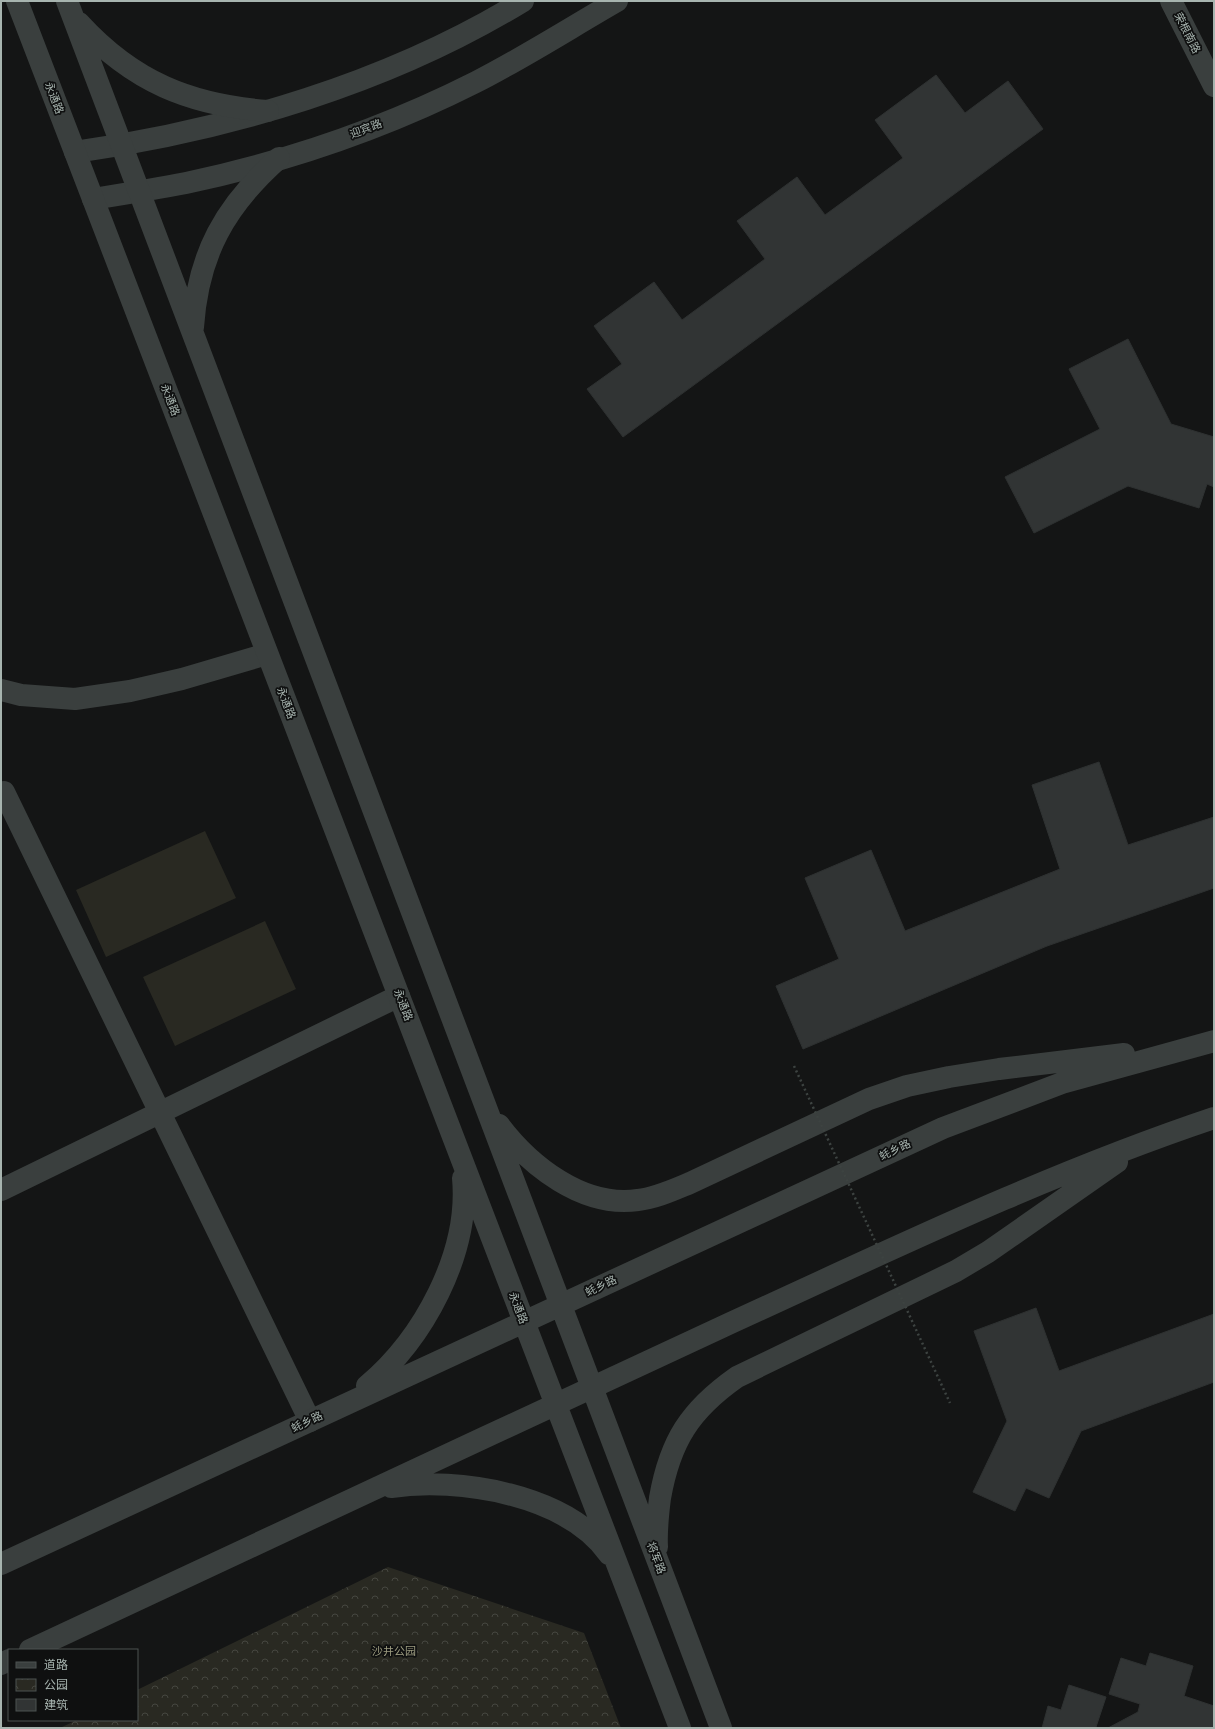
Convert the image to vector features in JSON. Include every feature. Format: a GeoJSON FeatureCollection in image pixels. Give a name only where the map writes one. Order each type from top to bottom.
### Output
{"type":"FeatureCollection","features":[{"type":"Feature","properties":{"kind":"street","name":"永通路"},"geometry":{"type":"LineString","coordinates":[[17,1],[556,1404]]}},
{"type":"Feature","properties":{"kind":"street"},"geometry":{"type":"LineString","coordinates":[[75,152],[176,135],[268,111],[317,95],[386,69],[453,39],[523,1]]}},
{"type":"Feature","properties":{"kind":"street","name":"迎宾路"},"geometry":{"type":"LineString","coordinates":[[93,199],[186,183],[279,158],[334,141],[405,114],[475,82],[543,46],[617,1]]}},
{"type":"Feature","properties":{"kind":"street","name":"荣根南路"},"geometry":{"type":"LineString","coordinates":[[1171,1],[1214,86]]}},
{"type":"Feature","properties":{"kind":"street"},"geometry":{"type":"LineString","coordinates":[[70,8],[104,48],[146,78],[175,92],[205,102],[236,108],[268,111]]}},
{"type":"Feature","properties":{"kind":"street"},"geometry":{"type":"LineString","coordinates":[[70,8],[592,1387]]}},
{"type":"Feature","properties":{"kind":"street"},"geometry":{"type":"LineString","coordinates":[[193,333],[195,304],[201,276],[210,248],[223,223],[239,199],[258,177],[279,158]]}},
{"type":"Feature","properties":{"kind":"street"},"geometry":{"type":"LineString","coordinates":[[1,690],[21,695],[75,699],[130,691],[182,679],[267,654]]}},
{"type":"Feature","properties":{"kind":"street"},"geometry":{"type":"LineString","coordinates":[[1,794],[4,792],[310,1420]]}},
{"type":"Feature","properties":{"kind":"street"},"geometry":{"type":"LineString","coordinates":[[1,1190],[399,996]]}},
{"type":"Feature","properties":{"kind":"street"},"geometry":{"type":"LineString","coordinates":[[483,1099],[511,1141],[546,1173],[569,1187],[591,1195],[612,1199],[637,1200],[664,1194],[684,1186],[870,1098],[907,1086],[949,1077],[999,1069],[1204,1043]]}},
{"type":"Feature","properties":{"kind":"street","name":"蚝乡路"},"geometry":{"type":"LineString","coordinates":[[1,1564],[943,1128],[1062,1083],[1204,1043]]}},
{"type":"Feature","properties":{"kind":"street"},"geometry":{"type":"LineString","coordinates":[[32,1649],[592,1387],[985,1206],[1162,1136],[1214,1118]]}},
{"type":"Feature","properties":{"kind":"street"},"geometry":{"type":"LineString","coordinates":[[657,1560],[656,1535],[658,1510],[669,1461],[676,1442],[687,1423],[716,1392],[737,1377],[956,1271],[1000,1244],[1100,1173],[1162,1136]]}},
{"type":"Feature","properties":{"kind":"street"},"geometry":{"type":"LineString","coordinates":[[345,1404],[388,1368],[401,1353],[421,1326],[434,1301],[454,1252],[461,1226],[465,1201],[459,1152]]}},
{"type":"Feature","properties":{"kind":"street","name":"将军路"},"geometry":{"type":"LineString","coordinates":[[592,1387],[721,1728]]}},
{"type":"Feature","properties":{"kind":"street"},"geometry":{"type":"LineString","coordinates":[[556,1404],[680,1728]]}},
{"type":"Feature","properties":{"kind":"street"},"geometry":{"type":"LineString","coordinates":[[364,1494],[410,1484],[435,1484],[489,1490],[514,1497],[545,1508],[580,1525],[596,1539],[618,1568]]}},
{"type":"Feature","properties":{"kind":"path"},"geometry":{"type":"LineString","coordinates":[[794,1066],[950,1403]]}},
{"type":"Feature","properties":{"kind":"green space"},"geometry":{"type":"Polygon","coordinates":[[[205,831],[236,898],[106,957],[76,890],[205,831]]]}},
{"type":"Feature","properties":{"kind":"green space"},"geometry":{"type":"Polygon","coordinates":[[[265,921],[296,989],[175,1046],[143,977],[265,921]]]}},
{"type":"Feature","properties":{"kind":"green space","name":"沙井公园"},"geometry":{"type":"Polygon","coordinates":[[[388,1567],[584,1633],[621,1728],[60,1728],[75,1721],[138,1721],[138,1690],[388,1567]]]}},
{"type":"Feature","properties":{"kind":"building"},"geometry":{"type":"Polygon","coordinates":[[[936,75],[965,113],[1008,81],[1043,129],[623,437],[587,389],[622,364],[594,326],[654,282],[682,320],[765,259],[737,221],[797,177],[825,215],[903,158],[875,120],[936,75]]]}},
{"type":"Feature","properties":{"kind":"building"},"geometry":{"type":"Polygon","coordinates":[[[1128,339],[1171,424],[1214,437],[1214,487],[1207,484],[1199,508],[1128,486],[1034,533],[1005,477],[1100,429],[1069,369],[1128,339]]]}},
{"type":"Feature","properties":{"kind":"building"},"geometry":{"type":"Polygon","coordinates":[[[1099,762],[1128,845],[1214,817],[1214,888],[1047,946],[803,1049],[776,986],[839,959],[805,878],[871,850],[905,931],[1060,869],[1032,785],[1099,762]]]}},
{"type":"Feature","properties":{"kind":"building"},"geometry":{"type":"Polygon","coordinates":[[[1036,1308],[1059,1371],[1214,1314],[1214,1382],[1081,1431],[1049,1498],[1026,1488],[1015,1511],[973,1492],[1007,1421],[974,1331],[1036,1308]]]}},
{"type":"Feature","properties":{"kind":"building"},"geometry":{"type":"Polygon","coordinates":[[[1150,1653],[1193,1666],[1184,1696],[1214,1706],[1214,1728],[1108,1728],[1138,1712],[1140,1704],[1109,1694],[1121,1658],[1146,1666],[1150,1653]]]}},
{"type":"Feature","properties":{"kind":"building"},"geometry":{"type":"Polygon","coordinates":[[[1069,1685],[1106,1697],[1096,1727],[1099,1728],[1042,1728],[1048,1706],[1061,1710],[1069,1685]]]}}]}
